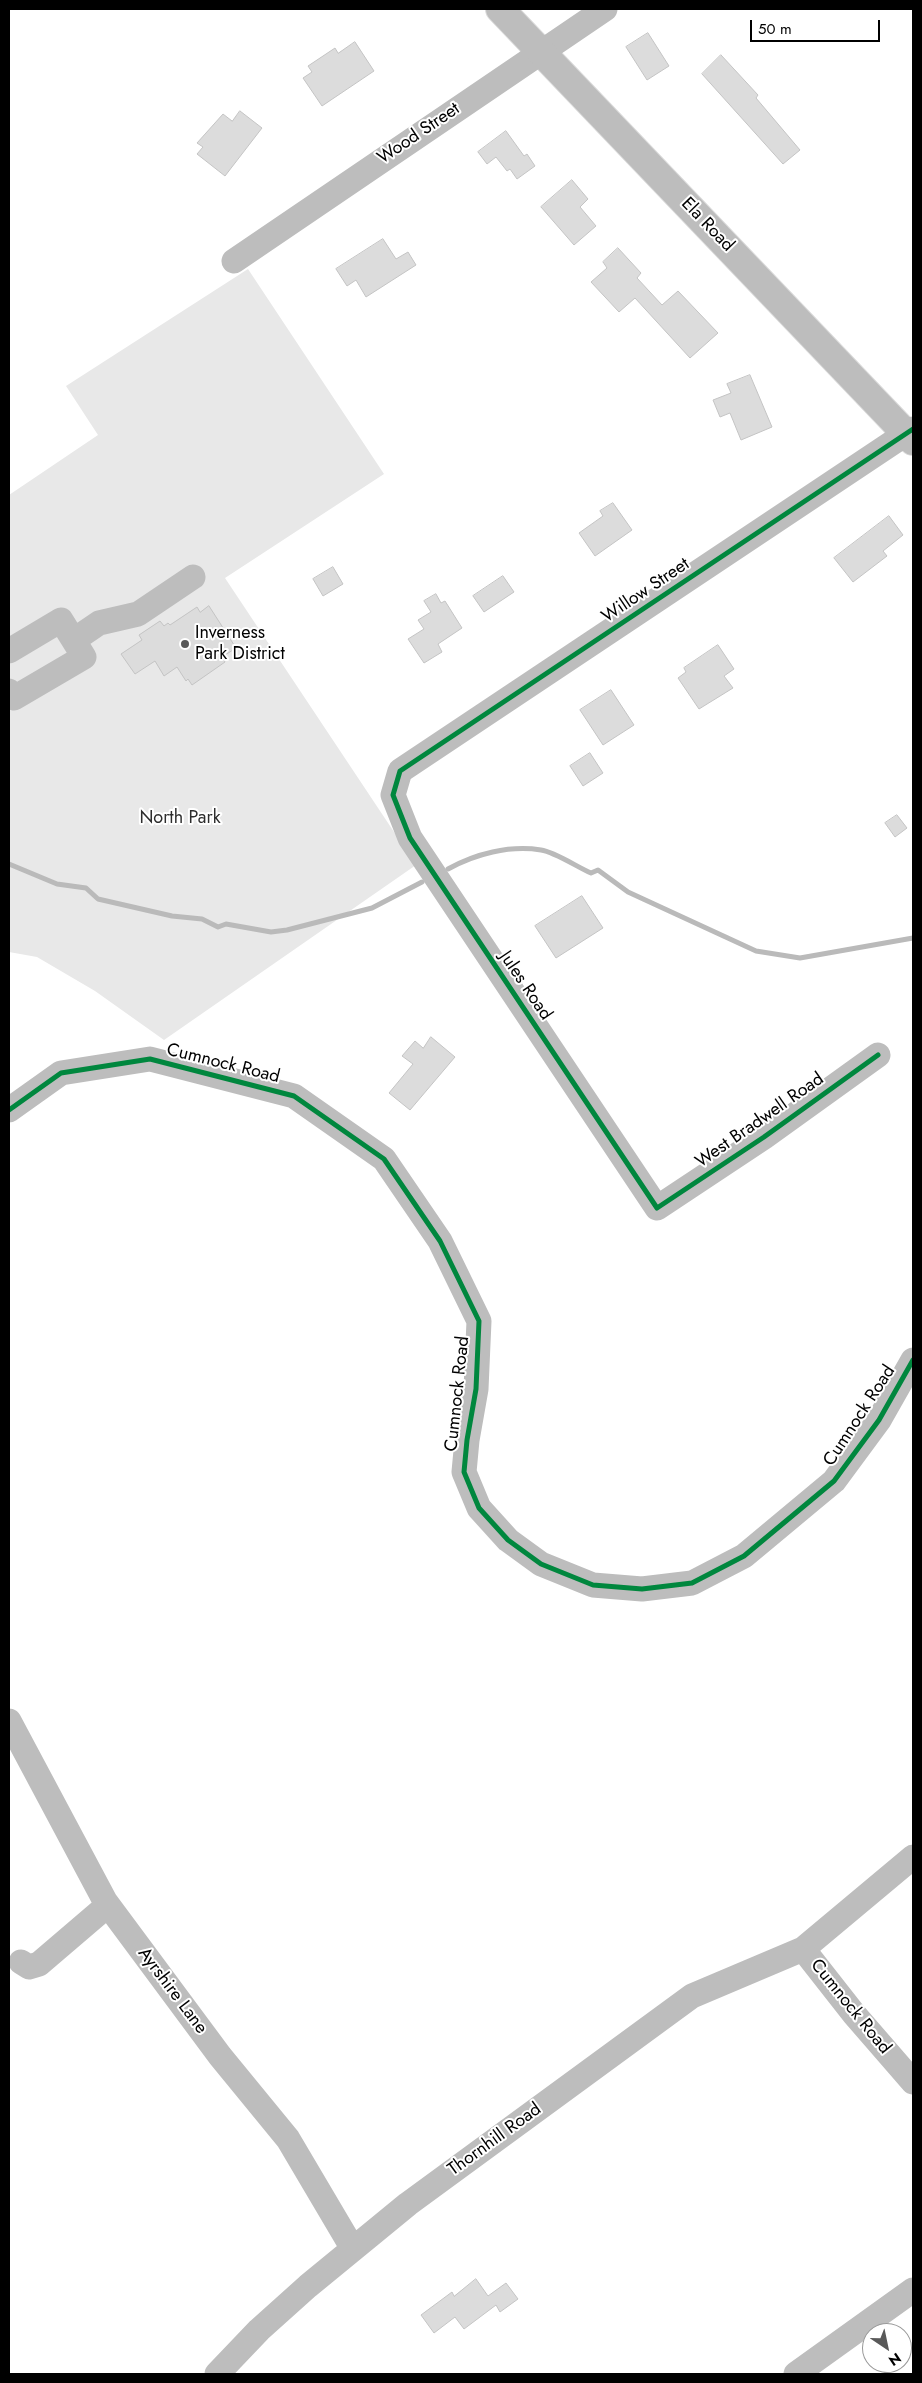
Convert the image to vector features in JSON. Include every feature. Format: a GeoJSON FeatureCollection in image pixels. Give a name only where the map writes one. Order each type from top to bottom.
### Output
{"type":"FeatureCollection","features":[{"type":"Feature","properties":{"kind":"main road","name":"Ela Road"},"geometry":{"type":"LineString","coordinates":[[500,9],[911,435]]}},
{"type":"Feature","properties":{"kind":"street","name":"Wood Street"},"geometry":{"type":"LineString","coordinates":[[234,261],[605,9]]}},
{"type":"Feature","properties":{"kind":"street","name":"Willow Street"},"geometry":{"type":"LineString","coordinates":[[400,771],[911,435]]}},
{"type":"Feature","properties":{"kind":"street"},"geometry":{"type":"LineString","coordinates":[[74,640],[99,623],[138,614],[193,577]]}},
{"type":"Feature","properties":{"kind":"street"},"geometry":{"type":"LineString","coordinates":[[9,652],[62,620],[84,657],[14,698],[9,691]]}},
{"type":"Feature","properties":{"kind":"street","name":"Jules Road"},"geometry":{"type":"LineString","coordinates":[[400,771],[393,795],[410,838],[657,1208]]}},
{"type":"Feature","properties":{"kind":"street","name":"West Bradwell Road"},"geometry":{"type":"LineString","coordinates":[[657,1208],[764,1137],[878,1055]]}},
{"type":"Feature","properties":{"kind":"street","name":"Cumnock Road"},"geometry":{"type":"LineString","coordinates":[[9,1110],[61,1074],[150,1059],[294,1096],[384,1159],[440,1241],[479,1321],[476,1389],[467,1440],[464,1472],[478,1508],[508,1540],[541,1564],[593,1585],[642,1589],[692,1583],[744,1556],[834,1481],[879,1420],[913,1360]]}},
{"type":"Feature","properties":{"kind":"street","name":"Ayrshire Lane"},"geometry":{"type":"LineString","coordinates":[[9,1721],[108,1905],[220,2056],[288,2139],[353,2249]]}},
{"type":"Feature","properties":{"kind":"street","name":"Cumnock Road"},"geometry":{"type":"LineString","coordinates":[[913,1857],[803,1950],[854,2014],[913,2082]]}},
{"type":"Feature","properties":{"kind":"street"},"geometry":{"type":"LineString","coordinates":[[21,1962],[29,1967],[39,1964],[108,1905]]}},
{"type":"Feature","properties":{"kind":"street","name":"Thornhill Road"},"geometry":{"type":"LineString","coordinates":[[218,2374],[287,2305],[408,2204],[692,1996],[803,1950]]}},
{"type":"Feature","properties":{"kind":"street"},"geometry":{"type":"LineString","coordinates":[[796,2374],[913,2290]]}},
{"type":"Feature","properties":{"kind":"green space","name":"North Park"},"geometry":{"type":"Polygon","coordinates":[[[248,269],[384,474],[225,578],[416,865],[164,1040],[95,991],[37,957],[9,952],[9,495],[98,435],[66,386],[248,269]]]}},
{"type":"Feature","properties":{"kind":"building"},"geometry":{"type":"Polygon","coordinates":[[[648,33],[669,66],[647,80],[626,47],[648,33]]]}},
{"type":"Feature","properties":{"kind":"building"},"geometry":{"type":"Polygon","coordinates":[[[355,42],[374,71],[322,106],[303,78],[312,72],[308,66],[335,48],[338,53],[355,42]]]}},
{"type":"Feature","properties":{"kind":"building"},"geometry":{"type":"Polygon","coordinates":[[[721,55],[758,95],[756,98],[800,150],[783,164],[702,74],[721,55]]]}},
{"type":"Feature","properties":{"kind":"building"},"geometry":{"type":"Polygon","coordinates":[[[240,111],[262,128],[225,176],[197,154],[203,147],[197,143],[223,114],[232,121],[240,111]]]}},
{"type":"Feature","properties":{"kind":"building"},"geometry":{"type":"Polygon","coordinates":[[[506,131],[524,156],[527,154],[535,166],[517,179],[510,169],[507,171],[496,157],[487,164],[478,152],[506,131]]]}},
{"type":"Feature","properties":{"kind":"building"},"geometry":{"type":"Polygon","coordinates":[[[572,180],[588,199],[580,207],[596,226],[574,245],[541,207],[572,180]]]}},
{"type":"Feature","properties":{"kind":"building"},"geometry":{"type":"Polygon","coordinates":[[[383,239],[396,259],[408,252],[416,265],[366,297],[356,280],[347,286],[336,269],[383,239]]]}},
{"type":"Feature","properties":{"kind":"building"},"geometry":{"type":"Polygon","coordinates":[[[618,248],[641,273],[637,278],[662,305],[678,291],[718,333],[690,358],[635,298],[619,312],[591,282],[607,268],[603,262],[618,248]]]}},
{"type":"Feature","properties":{"kind":"building"},"geometry":{"type":"Polygon","coordinates":[[[750,375],[772,427],[741,440],[730,413],[720,417],[713,400],[731,393],[727,384],[750,375]]]}},
{"type":"Feature","properties":{"kind":"building"},"geometry":{"type":"Polygon","coordinates":[[[613,503],[632,530],[595,556],[579,533],[603,516],[600,511],[613,503]]]}},
{"type":"Feature","properties":{"kind":"building"},"geometry":{"type":"Polygon","coordinates":[[[889,516],[903,535],[883,551],[887,556],[853,582],[834,558],[889,516]]]}},
{"type":"Feature","properties":{"kind":"building"},"geometry":{"type":"Polygon","coordinates":[[[333,567],[343,584],[323,596],[313,579],[333,567]]]}},
{"type":"Feature","properties":{"kind":"building"},"geometry":{"type":"Polygon","coordinates":[[[503,576],[514,592],[484,612],[473,596],[503,576]]]}},
{"type":"Feature","properties":{"kind":"building"},"geometry":{"type":"Polygon","coordinates":[[[436,594],[441,603],[445,601],[462,628],[438,644],[442,652],[424,663],[408,639],[424,629],[418,620],[431,612],[424,601],[436,594]]]}},
{"type":"Feature","properties":{"kind":"building","name":"Inverness Park District"},"geometry":{"type":"Polygon","coordinates":[[[209,606],[236,648],[222,657],[225,662],[192,685],[188,679],[186,681],[177,667],[164,676],[155,661],[135,674],[121,654],[142,640],[139,635],[160,621],[164,626],[168,623],[170,625],[197,607],[200,612],[209,606]]]}},
{"type":"Feature","properties":{"kind":"building"},"geometry":{"type":"Polygon","coordinates":[[[718,645],[734,669],[724,676],[733,688],[699,709],[678,678],[686,672],[684,668],[718,645]]]}},
{"type":"Feature","properties":{"kind":"building"},"geometry":{"type":"Polygon","coordinates":[[[611,690],[634,725],[603,745],[580,710],[611,690]]]}},
{"type":"Feature","properties":{"kind":"building"},"geometry":{"type":"Polygon","coordinates":[[[590,753],[603,773],[583,786],[570,766],[590,753]]]}},
{"type":"Feature","properties":{"kind":"building"},"geometry":{"type":"Polygon","coordinates":[[[897,815],[907,828],[895,837],[885,823],[897,815]]]}},
{"type":"Feature","properties":{"kind":"building"},"geometry":{"type":"Polygon","coordinates":[[[582,896],[603,928],[556,958],[535,926],[582,896]]]}},
{"type":"Feature","properties":{"kind":"building"},"geometry":{"type":"Polygon","coordinates":[[[431,1037],[455,1057],[410,1110],[389,1093],[413,1064],[402,1056],[415,1041],[423,1048],[431,1037]]]}},
{"type":"Feature","properties":{"kind":"building"},"geometry":{"type":"Polygon","coordinates":[[[476,2279],[488,2296],[506,2283],[518,2299],[500,2312],[496,2305],[464,2329],[455,2317],[434,2333],[421,2315],[452,2292],[454,2296],[476,2279]]]}},
{"type":"Feature","properties":{"kind":"waterway"},"geometry":{"type":"LineString","coordinates":[[448,869],[469,859],[493,852],[517,849],[547,851],[591,873],[598,870],[628,892],[756,951],[800,958],[913,938]]}},
{"type":"Feature","properties":{"kind":"waterway"},"geometry":{"type":"LineString","coordinates":[[9,864],[57,884],[86,888],[98,899],[172,916],[202,919],[218,927],[226,924],[271,932],[287,930],[372,908],[422,882]]}},
{"type":"Feature","properties":{"kind":"cycle path"},"geometry":{"type":"LineString","coordinates":[[878,1055],[764,1137],[657,1208],[410,838],[393,795],[400,771],[913,429]]}},
{"type":"Feature","properties":{"kind":"cycle path"},"geometry":{"type":"LineString","coordinates":[[9,1110],[61,1073],[150,1059],[294,1096],[384,1159],[440,1241],[479,1321],[476,1389],[467,1440],[464,1472],[479,1508],[508,1540],[541,1564],[593,1585],[642,1589],[692,1583],[744,1556],[834,1481],[879,1420],[913,1360]]}},
{"type":"Feature","properties":{"kind":"place","name":"Inverness Park District"},"geometry":{"type":"Point","coordinates":[185,644]}}]}
